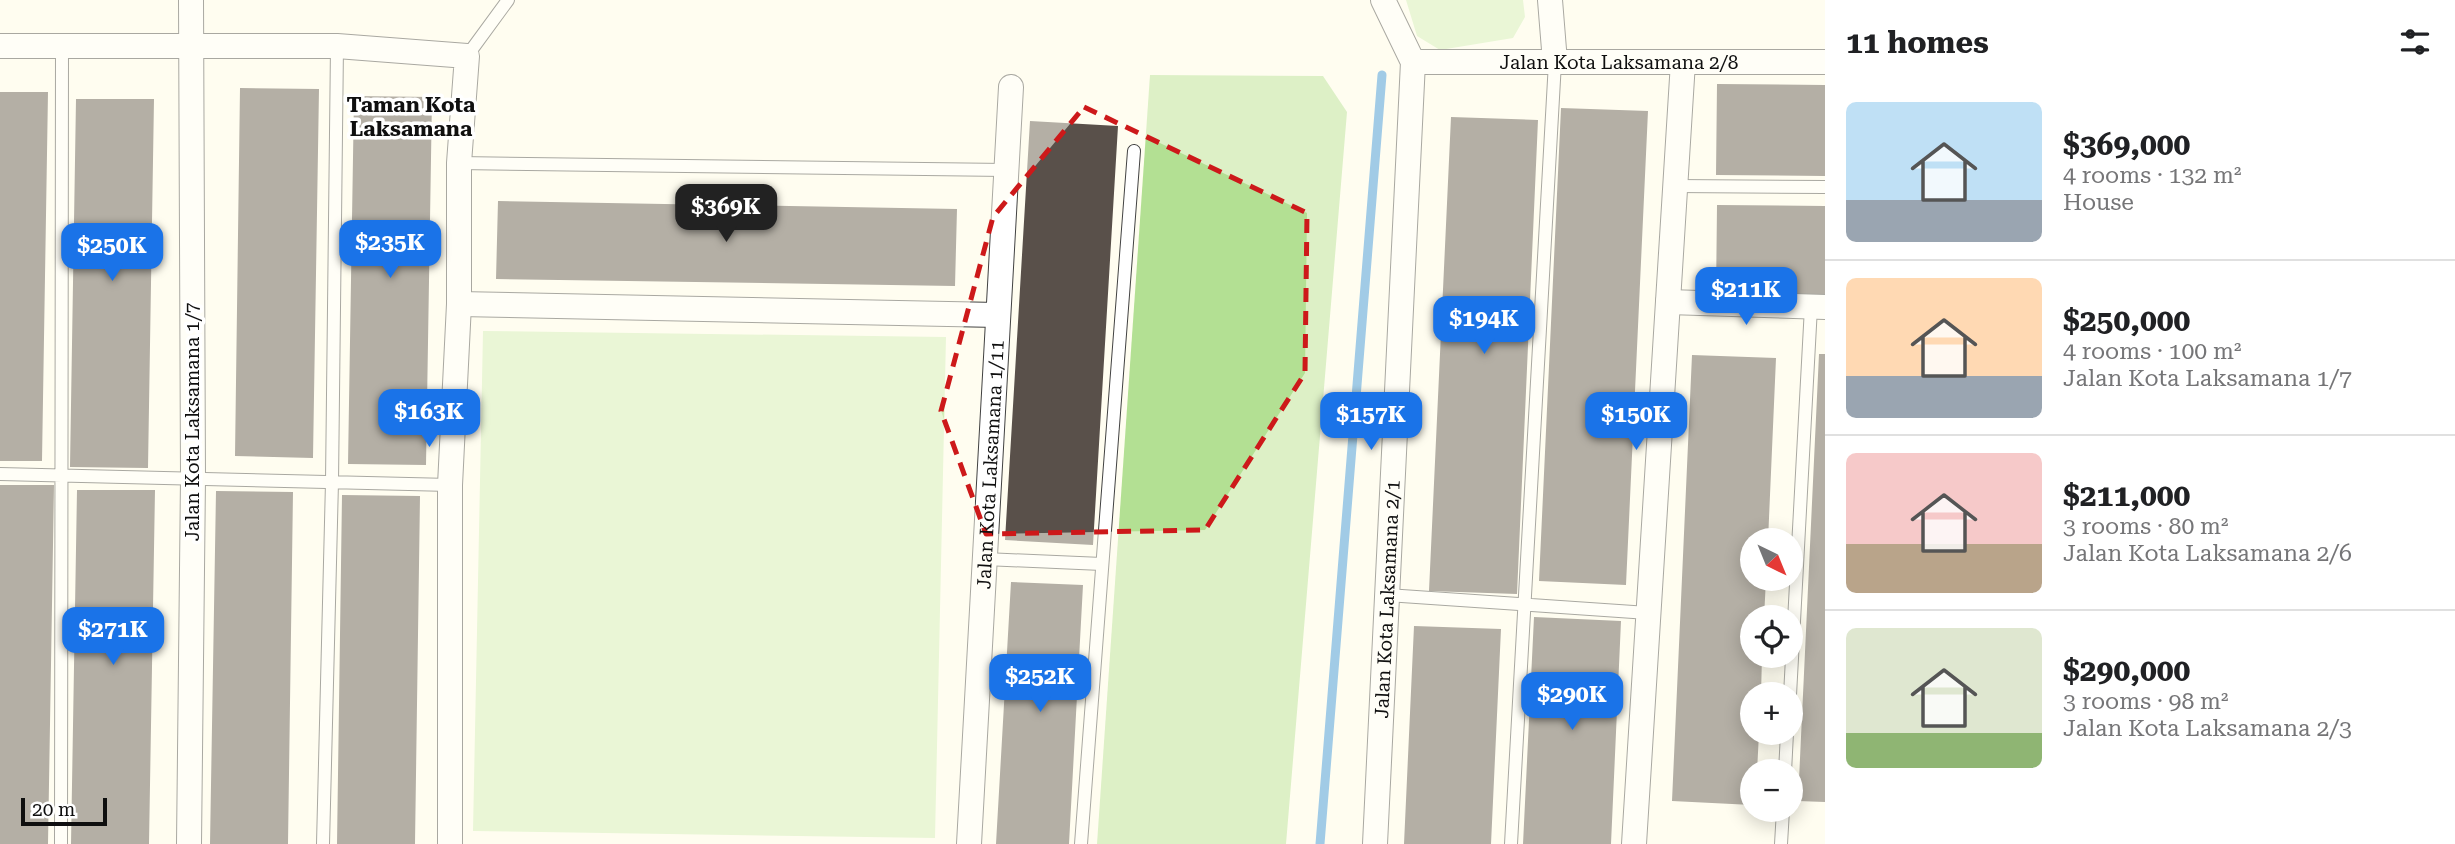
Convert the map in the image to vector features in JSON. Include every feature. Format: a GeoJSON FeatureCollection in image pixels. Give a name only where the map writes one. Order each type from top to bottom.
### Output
{"type":"FeatureCollection","features":[{"type":"Feature","properties":{"kind":"street","name":"Jalan Kota Laksamana 1/7"},"geometry":{"type":"LineString","coordinates":[[189,844],[193,478],[191,0]]}},
{"type":"Feature","properties":{"kind":"street"},"geometry":{"type":"LineString","coordinates":[[1383,0],[1413,62]]}},
{"type":"Feature","properties":{"kind":"street"},"geometry":{"type":"LineString","coordinates":[[1550,0],[1555,62]]}},
{"type":"Feature","properties":{"kind":"street"},"geometry":{"type":"LineString","coordinates":[[0,46],[337,46],[467,55],[459,163],[459,304],[450,485],[450,844]]}},
{"type":"Feature","properties":{"kind":"street","name":"Jalan Kota Laksamana 2/8"},"geometry":{"type":"LineString","coordinates":[[1413,62],[1825,62]]}},
{"type":"Feature","properties":{"kind":"street","name":"Jalan Kota Laksamana 2/1"},"geometry":{"type":"LineString","coordinates":[[1375,844],[1413,62]]}},
{"type":"Feature","properties":{"kind":"street"},"geometry":{"type":"LineString","coordinates":[[1634,844],[1683,62]]}},
{"type":"Feature","properties":{"kind":"street","name":"Jalan Kota Laksamana 1/11"},"geometry":{"type":"LineString","coordinates":[[969,844],[1011,87]]}},
{"type":"Feature","properties":{"kind":"street"},"geometry":{"type":"LineString","coordinates":[[1668,302],[1818,307]]}},
{"type":"Feature","properties":{"kind":"street"},"geometry":{"type":"LineString","coordinates":[[459,304],[998,315]]}},
{"type":"Feature","properties":{"kind":"lane"},"geometry":{"type":"LineString","coordinates":[[467,55],[508,0]]}},
{"type":"Feature","properties":{"kind":"lane"},"geometry":{"type":"LineString","coordinates":[[61,844],[62,46]]}},
{"type":"Feature","properties":{"kind":"lane"},"geometry":{"type":"LineString","coordinates":[[323,844],[332,482],[337,46]]}},
{"type":"Feature","properties":{"kind":"lane"},"geometry":{"type":"LineString","coordinates":[[1511,844],[1555,62]]}},
{"type":"Feature","properties":{"kind":"lane"},"geometry":{"type":"LineString","coordinates":[[1081,844],[1133,151]]}},
{"type":"Feature","properties":{"kind":"lane"},"geometry":{"type":"LineString","coordinates":[[459,163],[1006,170]]}},
{"type":"Feature","properties":{"kind":"lane"},"geometry":{"type":"LineString","coordinates":[[1675,186],[1825,187]]}},
{"type":"Feature","properties":{"kind":"lane"},"geometry":{"type":"LineString","coordinates":[[1791,682],[1818,307]]}},
{"type":"Feature","properties":{"kind":"lane"},"geometry":{"type":"LineString","coordinates":[[0,474],[450,485]]}},
{"type":"Feature","properties":{"kind":"lane"},"geometry":{"type":"LineString","coordinates":[[985,559],[1102,564]]}},
{"type":"Feature","properties":{"kind":"lane"},"geometry":{"type":"LineString","coordinates":[[1387,596],[1648,613]]}},
{"type":"Feature","properties":{"kind":"lane"},"geometry":{"type":"LineString","coordinates":[[1781,844],[1782,822]]}},
{"type":"Feature","properties":{"kind":"highlighted area"},"geometry":{"type":"Polygon","coordinates":[[[1084,107],[1307,213],[1305,373],[1205,530],[986,534],[941,411],[993,217],[1084,107]]]}},
{"type":"Feature","properties":{"kind":"green space"},"geometry":{"type":"Polygon","coordinates":[[[1406,0],[1523,0],[1525,17],[1513,38],[1440,50],[1417,36],[1406,0]]]}},
{"type":"Feature","properties":{"kind":"green space"},"geometry":{"type":"Polygon","coordinates":[[[1150,75],[1323,76],[1347,112],[1286,844],[1097,844],[1150,75]]]}},
{"type":"Feature","properties":{"kind":"green space"},"geometry":{"type":"Polygon","coordinates":[[[483,331],[946,337],[935,838],[473,831],[483,331]]]}},
{"type":"Feature","properties":{"kind":"building"},"geometry":{"type":"Polygon","coordinates":[[[1717,84],[1825,85],[1825,176],[1716,175],[1717,84]]]}},
{"type":"Feature","properties":{"kind":"building"},"geometry":{"type":"Polygon","coordinates":[[[240,88],[319,89],[313,458],[235,456],[240,88]]]}},
{"type":"Feature","properties":{"kind":"building"},"geometry":{"type":"Polygon","coordinates":[[[0,92],[48,92],[42,461],[0,461],[0,92]]]}},
{"type":"Feature","properties":{"kind":"building"},"geometry":{"type":"Polygon","coordinates":[[[354,96],[432,97],[426,465],[348,464],[354,96]]]}},
{"type":"Feature","properties":{"kind":"building"},"geometry":{"type":"Polygon","coordinates":[[[76,99],[154,99],[148,468],[70,467],[76,99]]]}},
{"type":"Feature","properties":{"kind":"building"},"geometry":{"type":"Polygon","coordinates":[[[1561,108],[1648,111],[1626,585],[1539,581],[1561,108]]]}},
{"type":"Feature","properties":{"kind":"building"},"geometry":{"type":"Polygon","coordinates":[[[1451,117],[1538,120],[1517,594],[1429,591],[1451,117]]]}},
{"type":"Feature","properties":{"kind":"building"},"geometry":{"type":"Polygon","coordinates":[[[1030,121],[1118,126],[1093,545],[1005,540],[1030,121]]]}},
{"type":"Feature","properties":{"kind":"building"},"geometry":{"type":"Polygon","coordinates":[[[498,201],[957,209],[955,286],[496,279],[498,201]]]}},
{"type":"Feature","properties":{"kind":"building"},"geometry":{"type":"Polygon","coordinates":[[[1717,205],[1825,206],[1825,296],[1716,296],[1717,205]]]}},
{"type":"Feature","properties":{"kind":"building"},"geometry":{"type":"Polygon","coordinates":[[[1819,354],[1825,354],[1825,802],[1803,801],[1803,759],[1800,759],[1801,745],[1803,745],[1819,354]]]}},
{"type":"Feature","properties":{"kind":"building"},"geometry":{"type":"Polygon","coordinates":[[[1692,355],[1776,358],[1769,528],[1740,528],[1740,592],[1765,592],[1765,605],[1740,605],[1740,668],[1762,668],[1761,682],[1740,682],[1740,745],[1758,745],[1758,759],[1740,759],[1740,804],[1672,801],[1692,355]]]}},
{"type":"Feature","properties":{"kind":"building"},"geometry":{"type":"Polygon","coordinates":[[[0,485],[54,485],[48,844],[0,844],[0,485]]]}},
{"type":"Feature","properties":{"kind":"building"},"geometry":{"type":"Polygon","coordinates":[[[77,490],[155,490],[149,844],[71,844],[77,490]]]}},
{"type":"Feature","properties":{"kind":"building"},"geometry":{"type":"Polygon","coordinates":[[[216,491],[293,492],[288,844],[210,844],[216,491]]]}},
{"type":"Feature","properties":{"kind":"building"},"geometry":{"type":"Polygon","coordinates":[[[342,495],[420,496],[415,844],[337,844],[342,495]]]}},
{"type":"Feature","properties":{"kind":"building"},"geometry":{"type":"Polygon","coordinates":[[[1011,582],[1083,585],[1069,844],[996,844],[1011,582]]]}},
{"type":"Feature","properties":{"kind":"building"},"geometry":{"type":"Polygon","coordinates":[[[1534,617],[1621,621],[1611,844],[1523,844],[1534,617]]]}},
{"type":"Feature","properties":{"kind":"building"},"geometry":{"type":"Polygon","coordinates":[[[1414,626],[1501,629],[1491,844],[1404,844],[1414,626]]]}},
{"type":"Feature","properties":{"kind":"waterway"},"geometry":{"type":"LineString","coordinates":[[1320,844],[1382,75]]}},
{"type":"Feature","properties":{"kind":"district","name":"Taman Kota Laksamana"},"geometry":{"type":"Point","coordinates":[411,117]}}]}
